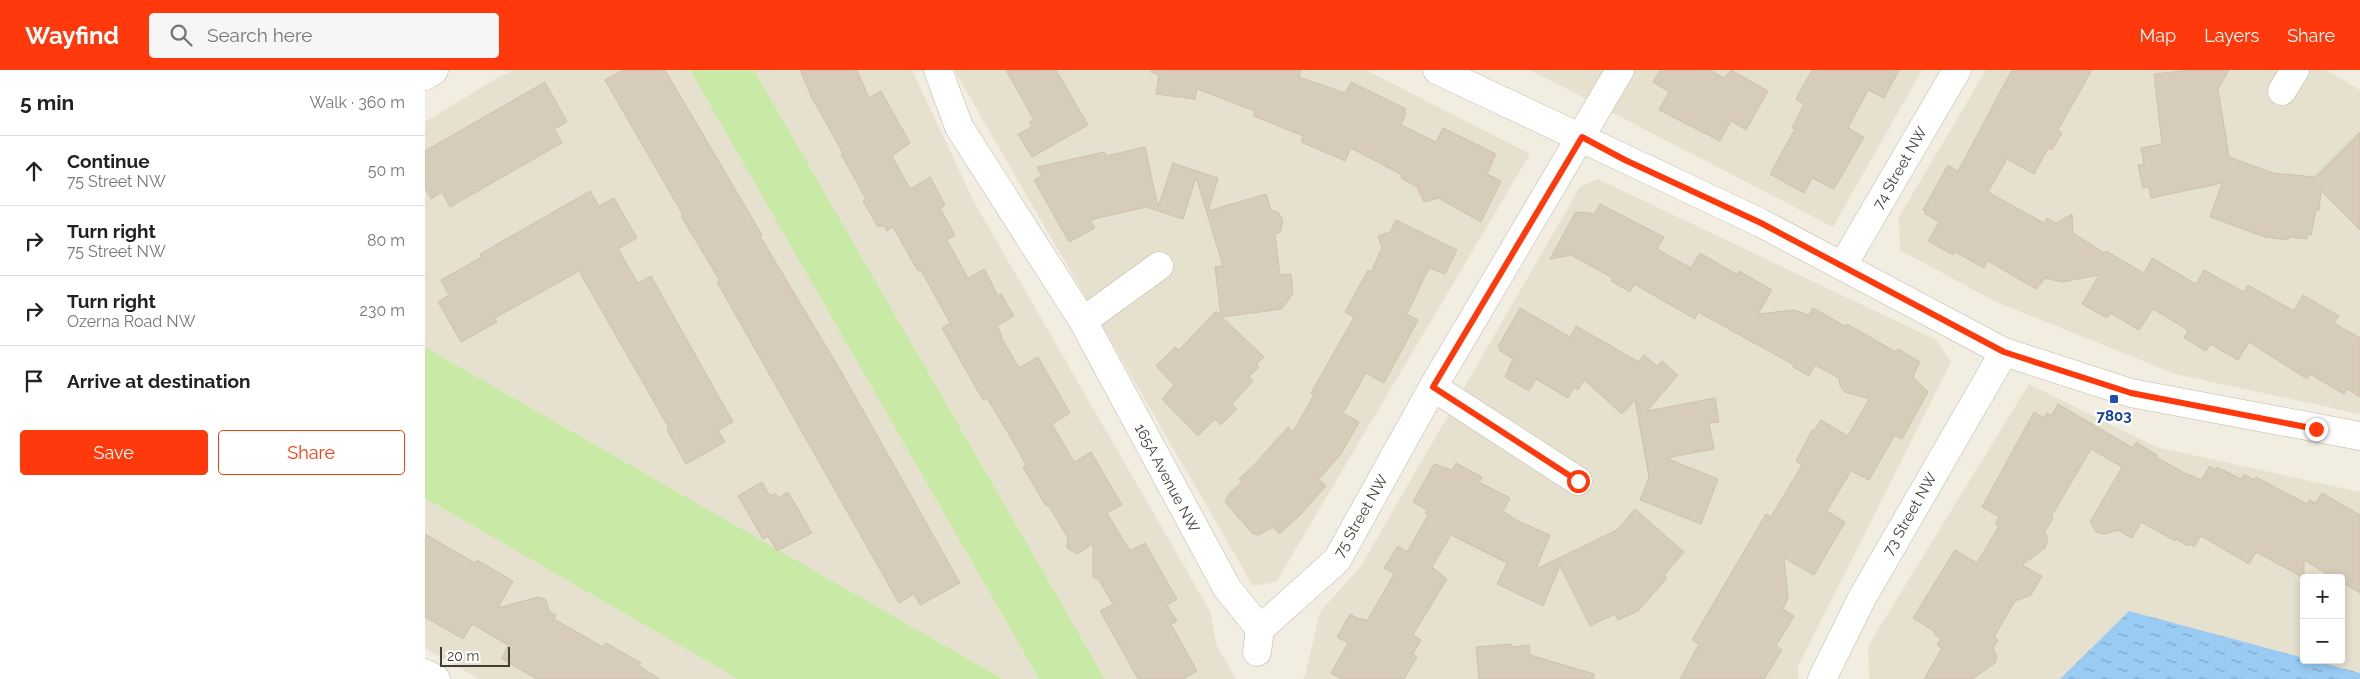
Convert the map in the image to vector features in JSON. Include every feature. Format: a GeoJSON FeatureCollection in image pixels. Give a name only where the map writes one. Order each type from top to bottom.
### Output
{"type":"FeatureCollection","features":[{"type":"Feature","properties":{"kind":"street"},"geometry":{"type":"LineString","coordinates":[[425,76],[434,70]]}},
{"type":"Feature","properties":{"kind":"street","name":"165A Avenue NW"},"geometry":{"type":"LineString","coordinates":[[938,70],[959,127],[1083,321],[1227,588],[1259,640]]}},
{"type":"Feature","properties":{"kind":"street"},"geometry":{"type":"LineString","coordinates":[[1437,70],[1761,223],[2004,352],[2131,393],[2360,436]]}},
{"type":"Feature","properties":{"kind":"street","name":"75 Street NW"},"geometry":{"type":"LineString","coordinates":[[1259,640],[1337,560],[1433,387],[1620,70]]}},
{"type":"Feature","properties":{"kind":"street","name":"74 Street NW"},"geometry":{"type":"LineString","coordinates":[[1843,265],[1957,70]]}},
{"type":"Feature","properties":{"kind":"street"},"geometry":{"type":"LineString","coordinates":[[1083,321],[1159,266]]}},
{"type":"Feature","properties":{"kind":"street","name":"73 Street NW"},"geometry":{"type":"LineString","coordinates":[[1822,679],[1862,598],[2004,352]]}},
{"type":"Feature","properties":{"kind":"street"},"geometry":{"type":"LineString","coordinates":[[1433,387],[1578,481]]}},
{"type":"Feature","properties":{"kind":"street"},"geometry":{"type":"LineString","coordinates":[[425,673],[436,679]]}},
{"type":"Feature","properties":{"kind":"shaded area"},"geometry":{"type":"Polygon","coordinates":[[[515,70],[690,70],[1039,679],[1003,679],[425,347],[425,122],[497,78],[515,70]]]}},
{"type":"Feature","properties":{"kind":"shaded area"},"geometry":{"type":"Polygon","coordinates":[[[754,70],[912,70],[974,202],[1210,611],[1217,646],[1236,679],[1105,679],[754,70]]]}},
{"type":"Feature","properties":{"kind":"shaded area"},"geometry":{"type":"Polygon","coordinates":[[[954,70],[1366,70],[1530,154],[1276,582],[1253,586],[954,70]]]}},
{"type":"Feature","properties":{"kind":"shaded area"},"geometry":{"type":"Polygon","coordinates":[[[1530,70],[1922,70],[1833,227],[1530,70]]]}},
{"type":"Feature","properties":{"kind":"shaded area"},"geometry":{"type":"Polygon","coordinates":[[[1986,70],[2326,70],[2360,90],[2360,414],[2175,374],[1994,301],[1900,250],[1899,217],[1986,70]]]}},
{"type":"Feature","properties":{"kind":"shaded area"},"geometry":{"type":"Polygon","coordinates":[[[1598,179],[1936,340],[1951,362],[1798,666],[1798,679],[1302,679],[1305,677],[1320,612],[1361,566],[1580,187],[1598,179]]]}},
{"type":"Feature","properties":{"kind":"shaded area"},"geometry":{"type":"Polygon","coordinates":[[[2029,384],[2156,447],[2360,492],[2360,675],[2320,664],[2345,664],[2345,574],[2300,574],[2300,659],[2129,611],[2060,679],[1869,679],[1868,646],[2029,384]]]}},
{"type":"Feature","properties":{"kind":"shaded area"},"geometry":{"type":"Polygon","coordinates":[[[425,498],[738,679],[479,679],[425,648],[425,498]]]}},
{"type":"Feature","properties":{"kind":"green space"},"geometry":{"type":"Polygon","coordinates":[[[690,70],[754,70],[1105,679],[1039,679],[690,70]]]}},
{"type":"Feature","properties":{"kind":"green space"},"geometry":{"type":"Polygon","coordinates":[[[425,347],[1003,679],[738,679],[425,498],[425,347]]]}},
{"type":"Feature","properties":{"kind":"water"},"geometry":{"type":"Polygon","coordinates":[[[2129,611],[2300,657],[2300,664],[2327,664],[2360,673],[2360,679],[2060,679],[2129,611]]]}},
{"type":"Feature","properties":{"kind":"building"},"geometry":{"type":"Polygon","coordinates":[[[623,70],[665,70],[762,235],[760,236],[842,373],[960,583],[920,605],[914,594],[899,603],[717,282],[720,281],[681,216],[683,215],[605,80],[623,70]]]}},
{"type":"Feature","properties":{"kind":"building"},"geometry":{"type":"Polygon","coordinates":[[[800,70],[857,70],[869,98],[881,91],[910,143],[892,156],[910,189],[930,177],[945,205],[940,208],[955,235],[947,240],[968,278],[984,269],[998,296],[1001,294],[1014,316],[997,326],[1001,337],[1019,368],[1038,357],[1070,413],[1052,424],[1074,462],[1091,452],[1122,505],[1107,513],[1130,551],[1145,543],[1177,599],[1167,605],[1177,621],[1171,624],[1197,671],[1183,679],[1138,679],[1100,611],[1113,604],[1099,580],[1093,577],[1093,544],[1077,554],[1067,548],[1068,538],[1023,467],[1026,465],[1007,431],[987,398],[983,400],[942,328],[950,323],[921,270],[918,271],[893,227],[887,231],[884,225],[878,227],[863,201],[866,199],[812,98],[800,70]]]}},
{"type":"Feature","properties":{"kind":"building"},"geometry":{"type":"Polygon","coordinates":[[[1006,70],[1056,70],[1088,125],[1032,157],[1018,134],[1032,127],[1029,122],[1034,120],[1006,70]]]}},
{"type":"Feature","properties":{"kind":"building"},"geometry":{"type":"Polygon","coordinates":[[[1151,70],[1301,70],[1299,77],[1345,93],[1351,82],[1406,109],[1401,125],[1436,142],[1443,128],[1496,154],[1487,174],[1501,181],[1481,222],[1438,198],[1424,202],[1417,187],[1401,178],[1402,175],[1351,148],[1345,161],[1301,142],[1303,136],[1254,116],[1255,111],[1197,89],[1195,99],[1156,94],[1159,75],[1151,72],[1151,70]]]}},
{"type":"Feature","properties":{"kind":"building"},"geometry":{"type":"Polygon","coordinates":[[[1660,70],[1710,70],[1724,78],[1731,70],[1768,91],[1746,130],[1731,121],[1720,141],[1659,110],[1669,92],[1653,82],[1660,70]]]}},
{"type":"Feature","properties":{"kind":"building"},"geometry":{"type":"Polygon","coordinates":[[[1812,70],[1899,70],[1884,98],[1868,90],[1848,128],[1864,137],[1834,189],[1812,178],[1804,193],[1770,174],[1795,129],[1792,128],[1804,104],[1796,99],[1812,70]]]}},
{"type":"Feature","properties":{"kind":"building"},"geometry":{"type":"Polygon","coordinates":[[[2012,70],[2092,70],[2058,130],[2062,133],[2052,150],[2048,148],[2034,174],[2007,159],[1988,192],[2044,223],[2047,218],[2056,223],[2072,214],[2073,233],[2104,253],[2106,251],[2144,273],[2152,258],[2196,284],[2204,270],[2244,292],[2248,285],[2294,311],[2303,295],[2339,316],[2334,323],[2360,338],[2360,397],[2347,389],[2344,394],[2310,374],[2307,379],[2249,342],[2238,360],[2210,344],[2206,351],[2184,338],[2188,330],[2153,309],[2139,330],[2110,313],[2107,318],[2082,304],[2099,275],[2062,282],[2045,278],[2036,289],[1988,261],[1984,268],[1955,252],[1953,255],[1928,241],[1939,222],[1924,213],[1926,211],[1923,210],[1948,165],[1958,171],[2012,70]]]}},
{"type":"Feature","properties":{"kind":"building"},"geometry":{"type":"Polygon","coordinates":[[[2190,70],[2229,70],[2218,89],[2229,157],[2273,173],[2315,177],[2360,132],[2360,230],[2321,191],[2319,210],[2316,210],[2311,235],[2308,234],[2307,239],[2289,237],[2288,240],[2265,237],[2210,217],[2222,183],[2151,198],[2149,187],[2143,188],[2138,165],[2144,164],[2141,148],[2162,144],[2154,74],[2190,70]]]}},
{"type":"Feature","properties":{"kind":"building"},"geometry":{"type":"Polygon","coordinates":[[[545,82],[567,122],[554,129],[562,143],[450,207],[442,192],[431,199],[425,188],[425,151],[545,82]]]}},
{"type":"Feature","properties":{"kind":"building"},"geometry":{"type":"Polygon","coordinates":[[[1145,147],[1158,207],[1173,163],[1218,178],[1208,211],[1266,194],[1271,210],[1278,212],[1283,220],[1280,232],[1275,234],[1280,275],[1291,274],[1293,293],[1282,309],[1222,317],[1264,357],[1256,365],[1259,367],[1249,377],[1253,381],[1232,404],[1237,409],[1221,425],[1215,419],[1198,436],[1162,399],[1174,385],[1156,366],[1175,347],[1179,350],[1216,311],[1221,316],[1215,267],[1223,266],[1196,177],[1183,219],[1146,207],[1090,220],[1095,228],[1069,242],[1034,180],[1042,176],[1037,167],[1104,152],[1106,156],[1145,147]]]}},
{"type":"Feature","properties":{"kind":"building"},"geometry":{"type":"Polygon","coordinates":[[[590,191],[599,206],[614,198],[637,238],[618,249],[638,283],[651,276],[733,422],[718,430],[725,442],[686,464],[667,430],[669,428],[579,271],[495,318],[497,322],[461,342],[438,302],[449,295],[441,280],[482,257],[480,254],[590,191]]]}},
{"type":"Feature","properties":{"kind":"building"},"geometry":{"type":"Polygon","coordinates":[[[1600,204],[1664,237],[1657,249],[1691,268],[1700,253],[1738,275],[1739,271],[1772,290],[1758,314],[1794,310],[1809,315],[1813,308],[1845,326],[1847,324],[1896,352],[1898,349],[1920,362],[1913,377],[1928,392],[1902,439],[1895,435],[1869,480],[1851,471],[1827,511],[1845,522],[1814,575],[1784,558],[1788,597],[1783,609],[1794,616],[1776,646],[1782,650],[1764,679],[1680,679],[1699,644],[1692,640],[1766,514],[1771,517],[1802,465],[1796,461],[1812,430],[1814,431],[1821,420],[1848,436],[1869,399],[1845,392],[1840,386],[1839,378],[1815,365],[1809,376],[1793,367],[1794,365],[1698,312],[1695,319],[1634,284],[1630,292],[1611,281],[1613,278],[1571,255],[1550,259],[1575,213],[1594,214],[1600,204]]]}},
{"type":"Feature","properties":{"kind":"building"},"geometry":{"type":"Polygon","coordinates":[[[1396,220],[1457,250],[1445,274],[1429,268],[1407,314],[1418,320],[1384,383],[1366,373],[1343,413],[1359,422],[1341,454],[1319,479],[1326,486],[1299,516],[1279,534],[1273,527],[1259,535],[1253,534],[1225,502],[1228,495],[1242,482],[1239,479],[1288,427],[1293,432],[1314,395],[1311,393],[1354,317],[1345,312],[1368,270],[1371,272],[1382,248],[1378,236],[1390,232],[1396,220]]]}},
{"type":"Feature","properties":{"kind":"building"},"geometry":{"type":"Polygon","coordinates":[[[1520,308],[1570,337],[1576,326],[1639,362],[1644,355],[1657,366],[1662,361],[1678,375],[1647,411],[1715,398],[1719,422],[1709,423],[1714,449],[1666,458],[1718,479],[1701,524],[1640,500],[1649,477],[1635,400],[1622,414],[1584,380],[1578,390],[1574,387],[1568,398],[1536,379],[1529,391],[1505,377],[1513,359],[1499,350],[1500,348],[1498,347],[1520,308]]]}},
{"type":"Feature","properties":{"kind":"building"},"geometry":{"type":"Polygon","coordinates":[[[2058,404],[2133,448],[2136,442],[2157,455],[2156,457],[2201,480],[2210,466],[2215,470],[2217,467],[2241,479],[2244,474],[2254,480],[2256,477],[2307,504],[2309,500],[2316,503],[2322,493],[2360,515],[2360,593],[2345,584],[2345,574],[2327,574],[2304,560],[2304,574],[2300,574],[2300,576],[2256,552],[2249,564],[2201,536],[2194,547],[2189,544],[2188,546],[2141,522],[2132,538],[2118,530],[2105,534],[2096,532],[2090,522],[2122,467],[2091,449],[2051,517],[2053,518],[2045,532],[2048,540],[2045,548],[2022,565],[2042,576],[2031,595],[2015,601],[1994,637],[1998,640],[1993,648],[1997,657],[1995,663],[1973,679],[1924,679],[1942,648],[1937,645],[1941,638],[1913,618],[1955,550],[1977,563],[1999,526],[1995,524],[1999,517],[1982,507],[2034,412],[2044,418],[2047,413],[2051,416],[2058,404]]]}},
{"type":"Feature","properties":{"kind":"building"},"geometry":{"type":"Polygon","coordinates":[[[1456,463],[1482,477],[1479,482],[1510,498],[1503,511],[1516,520],[1550,535],[1536,569],[1617,530],[1635,509],[1684,552],[1664,575],[1667,578],[1638,611],[1618,620],[1615,614],[1590,626],[1560,566],[1543,606],[1497,584],[1507,563],[1451,535],[1432,567],[1447,579],[1413,635],[1421,640],[1413,654],[1417,657],[1404,679],[1341,679],[1331,673],[1348,643],[1337,637],[1350,614],[1367,621],[1394,574],[1384,568],[1398,546],[1407,552],[1428,515],[1425,513],[1427,510],[1413,502],[1434,464],[1452,470],[1456,463]]]}},
{"type":"Feature","properties":{"kind":"building"},"geometry":{"type":"Polygon","coordinates":[[[762,482],[770,496],[775,493],[778,498],[788,492],[812,533],[777,551],[768,536],[763,539],[738,496],[762,482]]]}},
{"type":"Feature","properties":{"kind":"building"},"geometry":{"type":"Polygon","coordinates":[[[425,534],[475,563],[477,560],[513,581],[498,608],[538,597],[542,598],[546,600],[549,611],[556,615],[554,619],[603,647],[606,643],[641,663],[639,666],[660,679],[537,679],[502,659],[508,645],[472,624],[463,639],[425,617],[425,534]]]}},
{"type":"Feature","properties":{"kind":"building"},"geometry":{"type":"Polygon","coordinates":[[[1511,644],[1511,647],[1529,645],[1530,655],[1594,674],[1594,679],[1479,679],[1476,647],[1511,644]]]}},
{"type":"Feature","properties":{"kind":"place","name":"7803"},"geometry":{"type":"Point","coordinates":[2114,399]}},
{"type":"Feature","properties":{"kind":"route"},"geometry":{"type":"LineString","coordinates":[[1578,481],[1433,387],[1582,137],[1625,160],[1761,223],[2004,352],[2131,393],[2316,429]]}}]}
